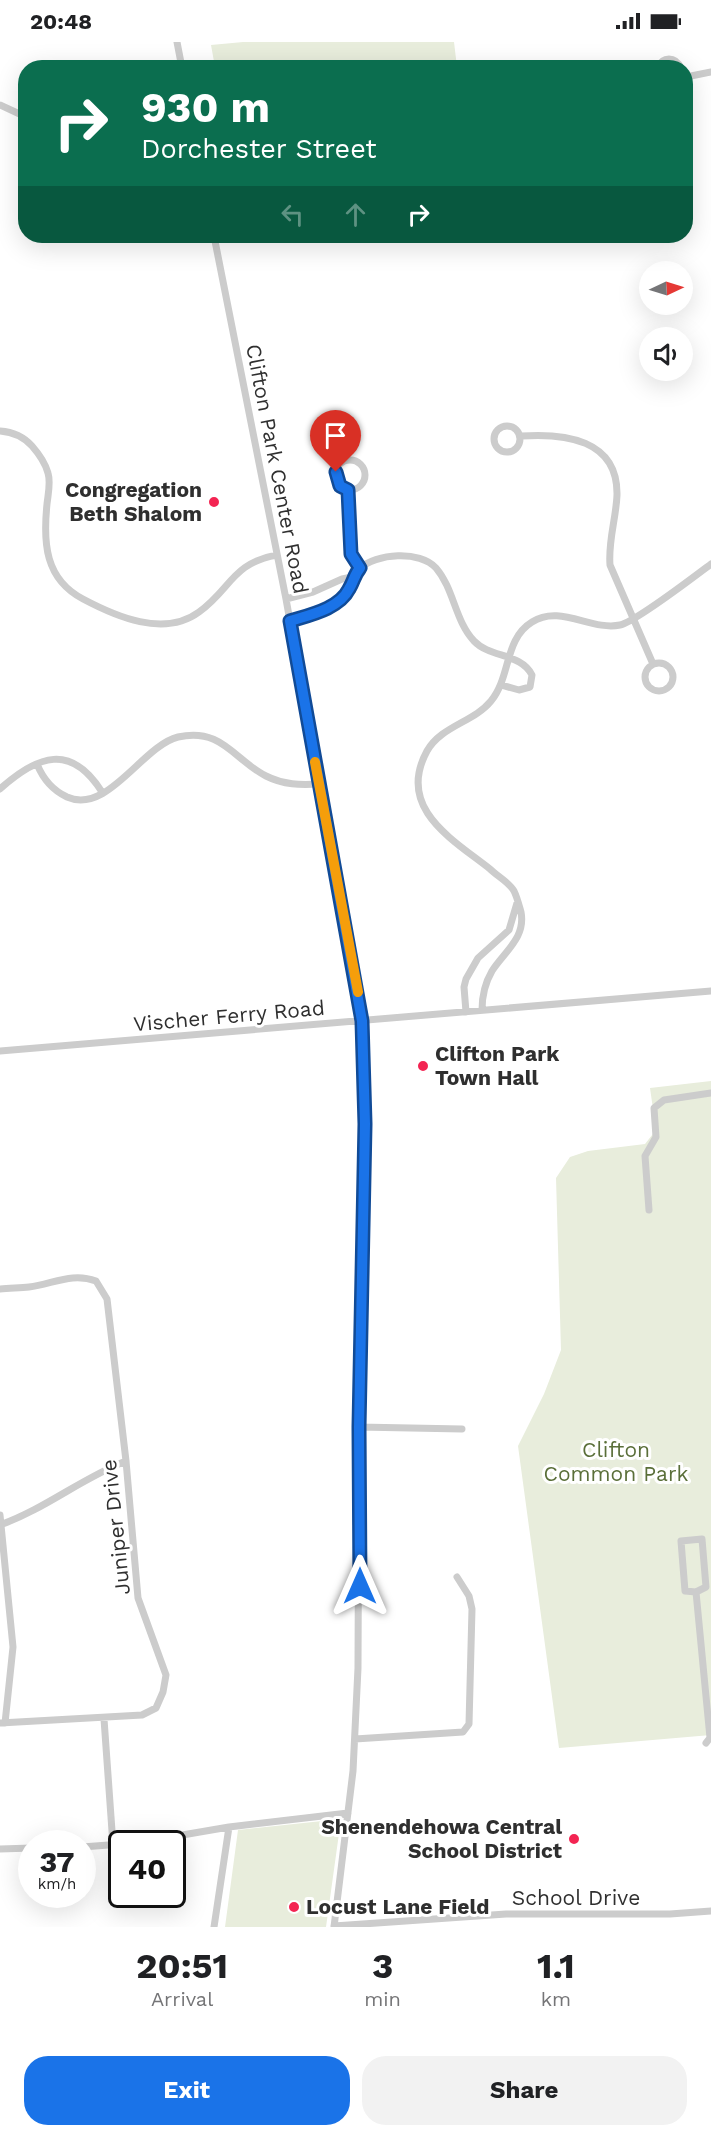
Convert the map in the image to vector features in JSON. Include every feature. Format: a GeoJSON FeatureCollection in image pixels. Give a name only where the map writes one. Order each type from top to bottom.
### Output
{"type":"FeatureCollection","features":[{"type":"Feature","properties":{"kind":"street"},"geometry":{"type":"LineString","coordinates":[[177,42],[180,60]]}},
{"type":"Feature","properties":{"kind":"street"},"geometry":{"type":"LineString","coordinates":[[693,76],[711,72]]}},
{"type":"Feature","properties":{"kind":"street"},"geometry":{"type":"LineString","coordinates":[[0,105],[18,113]]}},
{"type":"Feature","properties":{"kind":"street","name":"Clifton Park Center Road"},"geometry":{"type":"LineString","coordinates":[[215,243],[286,599],[362,1021],[365,1124],[359,1427],[360,1608],[355,1739],[334,1927]]}},
{"type":"Feature","properties":{"kind":"street"},"geometry":{"type":"LineString","coordinates":[[0,431],[14,433],[27,440],[41,457],[48,474],[45,537],[52,571],[70,591],[115,614],[149,624],[189,617],[198,613],[245,566],[261,558],[277,555]]}},
{"type":"Feature","properties":{"kind":"street"},"geometry":{"type":"LineString","coordinates":[[520,436],[566,436],[596,449],[606,457],[616,483],[609,549],[610,565],[652,664]]}},
{"type":"Feature","properties":{"kind":"street"},"geometry":{"type":"LineString","coordinates":[[353,460],[364,470],[364,480],[358,488],[348,490],[340,486],[336,472],[344,462],[353,460]]}},
{"type":"Feature","properties":{"kind":"street"},"geometry":{"type":"LineString","coordinates":[[348,490],[351,554],[360,568]]}},
{"type":"Feature","properties":{"kind":"street"},"geometry":{"type":"LineString","coordinates":[[290,621],[338,602],[350,588],[352,577],[360,568],[392,558],[412,557],[428,561],[449,588],[463,622],[474,641],[526,665],[532,675],[530,687],[524,689],[501,685]]}},
{"type":"Feature","properties":{"kind":"street"},"geometry":{"type":"LineString","coordinates":[[482,1010],[487,981],[520,930],[522,919],[518,901],[510,885],[432,821],[424,810],[418,790],[421,767],[432,745],[444,733],[488,705],[501,685],[519,632],[542,617],[562,616],[608,626],[620,626],[711,564]]}},
{"type":"Feature","properties":{"kind":"street"},"geometry":{"type":"LineString","coordinates":[[286,599],[313,592],[352,577]]}},
{"type":"Feature","properties":{"kind":"street"},"geometry":{"type":"LineString","coordinates":[[662,663],[671,668],[673,682],[666,690],[657,692],[646,684],[646,671],[652,664],[662,663]]}},
{"type":"Feature","properties":{"kind":"street"},"geometry":{"type":"LineString","coordinates":[[37,764],[49,784],[58,793],[70,799],[90,798],[121,781],[154,749],[172,739],[194,735],[224,743],[252,767],[276,780],[289,785],[320,784]]}},
{"type":"Feature","properties":{"kind":"street"},"geometry":{"type":"LineString","coordinates":[[0,789],[17,774],[37,764],[66,760],[76,762],[102,792]]}},
{"type":"Feature","properties":{"kind":"street"},"geometry":{"type":"LineString","coordinates":[[466,1012],[464,987],[466,979],[478,958],[509,930],[518,901]]}},
{"type":"Feature","properties":{"kind":"street","name":"Vischer Ferry Road"},"geometry":{"type":"LineString","coordinates":[[0,1051],[711,992]]}},
{"type":"Feature","properties":{"kind":"street"},"geometry":{"type":"LineString","coordinates":[[649,1210],[645,1156],[656,1137],[654,1108],[664,1100],[711,1093]]}},
{"type":"Feature","properties":{"kind":"street","name":"Juniper Drive"},"geometry":{"type":"LineString","coordinates":[[0,1289],[31,1287],[65,1278],[82,1277],[96,1281],[106,1299],[126,1461],[138,1598],[166,1675],[164,1692],[156,1708],[142,1715],[104,1719],[3,1723]]}},
{"type":"Feature","properties":{"kind":"street"},"geometry":{"type":"LineString","coordinates":[[359,1427],[462,1429]]}},
{"type":"Feature","properties":{"kind":"street"},"geometry":{"type":"LineString","coordinates":[[0,1525],[33,1512],[100,1471],[126,1461]]}},
{"type":"Feature","properties":{"kind":"street"},"geometry":{"type":"LineString","coordinates":[[0,1515],[12,1647],[3,1723]]}},
{"type":"Feature","properties":{"kind":"street"},"geometry":{"type":"LineString","coordinates":[[702,1539],[706,1587],[696,1592],[685,1591],[681,1541],[702,1539]]}},
{"type":"Feature","properties":{"kind":"street"},"geometry":{"type":"LineString","coordinates":[[355,1739],[463,1731],[470,1724],[472,1609],[469,1596],[457,1577]]}},
{"type":"Feature","properties":{"kind":"street"},"geometry":{"type":"LineString","coordinates":[[696,1592],[710,1738],[706,1743]]}},
{"type":"Feature","properties":{"kind":"street"},"geometry":{"type":"LineString","coordinates":[[104,1719],[112,1830]]}},
{"type":"Feature","properties":{"kind":"street"},"geometry":{"type":"LineString","coordinates":[[186,1834],[348,1813]]}},
{"type":"Feature","properties":{"kind":"street"},"geometry":{"type":"LineString","coordinates":[[214,1927],[229,1827]]}},
{"type":"Feature","properties":{"kind":"street"},"geometry":{"type":"LineString","coordinates":[[0,1849],[18,1848]]}},
{"type":"Feature","properties":{"kind":"street","name":"School Drive"},"geometry":{"type":"LineString","coordinates":[[334,1927],[507,1914],[670,1914],[711,1911]]}},
{"type":"Feature","properties":{"kind":"green space"},"geometry":{"type":"Polygon","coordinates":[[[243,42],[454,42],[456,60],[214,60],[211,45],[243,42]]]}},
{"type":"Feature","properties":{"kind":"green space","name":"Clifton Common Park"},"geometry":{"type":"Polygon","coordinates":[[[711,1081],[711,1735],[559,1748],[518,1446],[544,1394],[561,1350],[556,1178],[570,1157],[588,1151],[645,1144],[656,1130],[650,1088],[711,1081]]]}},
{"type":"Feature","properties":{"kind":"green space"},"geometry":{"type":"Polygon","coordinates":[[[341,1819],[326,1927],[225,1927],[238,1830],[341,1819]]]}},
{"type":"Feature","properties":{"kind":"slow traffic"},"geometry":{"type":"LineString","coordinates":[[315,762],[358,992]]}},
{"type":"Feature","properties":{"kind":"place","name":"Congregation Beth Shalom"},"geometry":{"type":"Point","coordinates":[214,502]}},
{"type":"Feature","properties":{"kind":"place","name":"Clifton Park Town Hall"},"geometry":{"type":"Point","coordinates":[423,1066]}},
{"type":"Feature","properties":{"kind":"place","name":"Shenendehowa Central School District"},"geometry":{"type":"Point","coordinates":[574,1839]}},
{"type":"Feature","properties":{"kind":"place","name":"Locust Lane Field"},"geometry":{"type":"Point","coordinates":[294,1907]}},
{"type":"Feature","properties":{"kind":"route"},"geometry":{"type":"LineString","coordinates":[[336,472],[337,482],[348,490],[351,554],[360,568],[352,577],[350,588],[338,602],[290,621],[347,924],[362,1021],[365,1159],[359,1427],[360,1586]]}}]}
